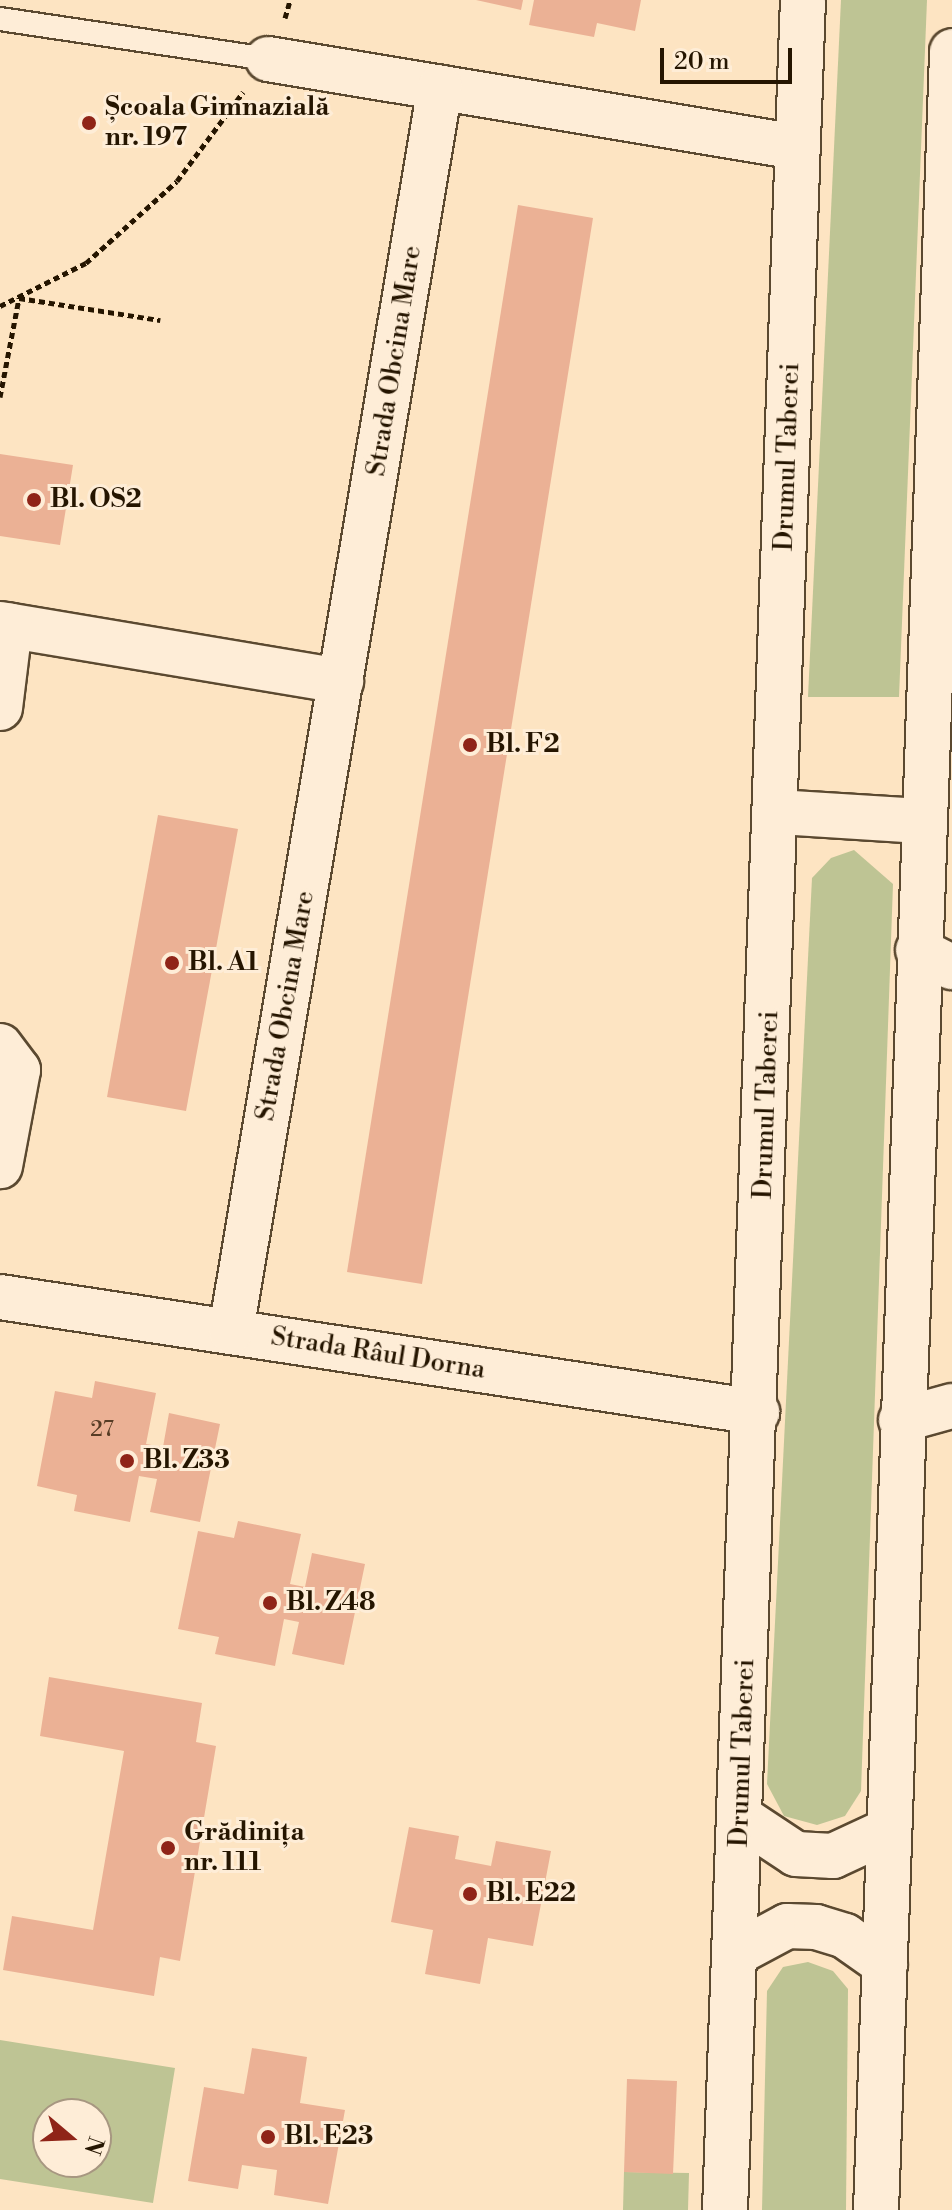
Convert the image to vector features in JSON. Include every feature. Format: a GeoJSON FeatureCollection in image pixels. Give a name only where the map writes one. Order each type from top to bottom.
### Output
{"type":"FeatureCollection","features":[{"type":"Feature","properties":{"kind":"main road","name":"Drumul Taberei"},"geometry":{"type":"LineString","coordinates":[[725,2210],[757,1412],[803,0]]}},
{"type":"Feature","properties":{"kind":"main road"},"geometry":{"type":"LineString","coordinates":[[876,2210],[901,1420],[935,958],[923,821],[952,51]]}},
{"type":"Feature","properties":{"kind":"main road"},"geometry":{"type":"LineString","coordinates":[[268,59],[797,147]]}},
{"type":"Feature","properties":{"kind":"main road","name":"Strada Obcina Mare"},"geometry":{"type":"LineString","coordinates":[[231,1331],[440,87]]}},
{"type":"Feature","properties":{"kind":"main road"},"geometry":{"type":"LineString","coordinates":[[0,708],[5,625],[341,681]]}},
{"type":"Feature","properties":{"kind":"main road"},"geometry":{"type":"LineString","coordinates":[[778,812],[923,821]]}},
{"type":"Feature","properties":{"kind":"main road"},"geometry":{"type":"LineString","coordinates":[[0,1046],[18,1070],[0,1166]]}},
{"type":"Feature","properties":{"kind":"main road","name":"Strada Râul Dorna"},"geometry":{"type":"LineString","coordinates":[[0,1297],[757,1412]]}},
{"type":"Feature","properties":{"kind":"main road"},"geometry":{"type":"LineString","coordinates":[[901,1420],[952,1406]]}},
{"type":"Feature","properties":{"kind":"main road"},"geometry":{"type":"LineString","coordinates":[[740,1817],[796,1854],[833,1856],[887,1831]]}},
{"type":"Feature","properties":{"kind":"main road"},"geometry":{"type":"LineString","coordinates":[[735,1954],[787,1926],[816,1927],[845,1936],[885,1964]]}},
{"type":"Feature","properties":{"kind":"lane"},"geometry":{"type":"LineString","coordinates":[[0,19],[268,59]]}},
{"type":"Feature","properties":{"kind":"path"},"geometry":{"type":"LineString","coordinates":[[0,306],[86,263],[177,181],[268,59]]}},
{"type":"Feature","properties":{"kind":"path"},"geometry":{"type":"LineString","coordinates":[[19,298],[160,320]]}},
{"type":"Feature","properties":{"kind":"path"},"geometry":{"type":"LineString","coordinates":[[0,397],[19,298]]}},
{"type":"Feature","properties":{"kind":"green space"},"geometry":{"type":"Polygon","coordinates":[[[841,0],[927,0],[899,697],[808,697],[841,0]]]}},
{"type":"Feature","properties":{"kind":"green space"},"geometry":{"type":"Polygon","coordinates":[[[854,850],[893,884],[861,1791],[845,1816],[817,1825],[784,1816],[767,1784],[812,878],[831,858],[854,850]]]}},
{"type":"Feature","properties":{"kind":"green space"},"geometry":{"type":"Polygon","coordinates":[[[808,1962],[833,1971],[848,1989],[846,2210],[762,2210],[767,1991],[783,1967],[808,1962]]]}},
{"type":"Feature","properties":{"kind":"green space"},"geometry":{"type":"Polygon","coordinates":[[[0,2040],[175,2068],[153,2203],[0,2179],[0,2040]]]}},
{"type":"Feature","properties":{"kind":"green space"},"geometry":{"type":"Polygon","coordinates":[[[624,2172],[689,2173],[688,2210],[623,2210],[624,2172]]]}},
{"type":"Feature","properties":{"kind":"building"},"geometry":{"type":"Polygon","coordinates":[[[476,0],[523,0],[521,10],[476,0]]]}},
{"type":"Feature","properties":{"kind":"building"},"geometry":{"type":"Polygon","coordinates":[[[534,0],[641,0],[635,31],[597,23],[594,37],[529,25],[534,0]]]}},
{"type":"Feature","properties":{"kind":"building","name":"Bl. F2"},"geometry":{"type":"Polygon","coordinates":[[[518,205],[593,218],[422,1284],[347,1272],[518,205]]]}},
{"type":"Feature","properties":{"kind":"building","name":"Bl. OS2"},"geometry":{"type":"Polygon","coordinates":[[[0,454],[73,465],[60,545],[0,536],[0,454]]]}},
{"type":"Feature","properties":{"kind":"building","name":"Bl. A1"},"geometry":{"type":"Polygon","coordinates":[[[158,815],[238,829],[186,1111],[107,1097],[158,815]]]}},
{"type":"Feature","properties":{"kind":"building","name":"Bl. Z33"},"geometry":{"type":"Polygon","coordinates":[[[95,1381],[156,1393],[146,1444],[163,1447],[169,1413],[220,1424],[200,1522],[150,1512],[157,1479],[139,1476],[130,1522],[74,1511],[77,1495],[37,1486],[55,1391],[92,1398],[95,1381]]]}},
{"type":"Feature","properties":{"kind":"building","name":"Bl. Z48"},"geometry":{"type":"Polygon","coordinates":[[[238,1521],[301,1534],[290,1584],[305,1587],[312,1553],[365,1564],[344,1665],[292,1654],[299,1622],[284,1619],[275,1666],[215,1654],[219,1637],[178,1629],[198,1531],[234,1538],[238,1521]]]}},
{"type":"Feature","properties":{"kind":"building"},"geometry":{"type":"Polygon","coordinates":[[[49,1677],[202,1703],[196,1742],[216,1746],[180,1961],[160,1957],[154,1996],[3,1970],[12,1916],[93,1930],[124,1751],[40,1736],[49,1677]]]}},
{"type":"Feature","properties":{"kind":"building","name":"Bl. E22"},"geometry":{"type":"Polygon","coordinates":[[[409,1827],[459,1836],[455,1859],[491,1866],[496,1841],[551,1851],[533,1946],[488,1938],[480,1984],[425,1974],[433,1930],[391,1922],[409,1827]]]}},
{"type":"Feature","properties":{"kind":"building","name":"Bl. E23"},"geometry":{"type":"Polygon","coordinates":[[[252,2048],[307,2057],[300,2103],[345,2110],[328,2204],[274,2195],[277,2170],[242,2165],[238,2189],[188,2181],[204,2087],[244,2094],[252,2048]]]}},
{"type":"Feature","properties":{"kind":"building"},"geometry":{"type":"Polygon","coordinates":[[[627,2079],[677,2081],[673,2174],[624,2172],[627,2079]]]}},
{"type":"Feature","properties":{"kind":"place","name":"Școala Gimnazială nr. 197"},"geometry":{"type":"Point","coordinates":[89,123]}},
{"type":"Feature","properties":{"kind":"place","name":"Bl. OS2"},"geometry":{"type":"Point","coordinates":[34,500]}},
{"type":"Feature","properties":{"kind":"place","name":"Bl. F2"},"geometry":{"type":"Point","coordinates":[470,745]}},
{"type":"Feature","properties":{"kind":"place","name":"Bl. A1"},"geometry":{"type":"Point","coordinates":[172,963]}},
{"type":"Feature","properties":{"kind":"place","name":"Bl. Z33"},"geometry":{"type":"Point","coordinates":[127,1461]}},
{"type":"Feature","properties":{"kind":"place","name":"Bl. Z48"},"geometry":{"type":"Point","coordinates":[270,1603]}},
{"type":"Feature","properties":{"kind":"place","name":"Grădinița nr. 111"},"geometry":{"type":"Point","coordinates":[168,1848]}},
{"type":"Feature","properties":{"kind":"place","name":"Bl. E22"},"geometry":{"type":"Point","coordinates":[470,1894]}},
{"type":"Feature","properties":{"kind":"place","name":"Bl. E23"},"geometry":{"type":"Point","coordinates":[268,2137]}}]}
